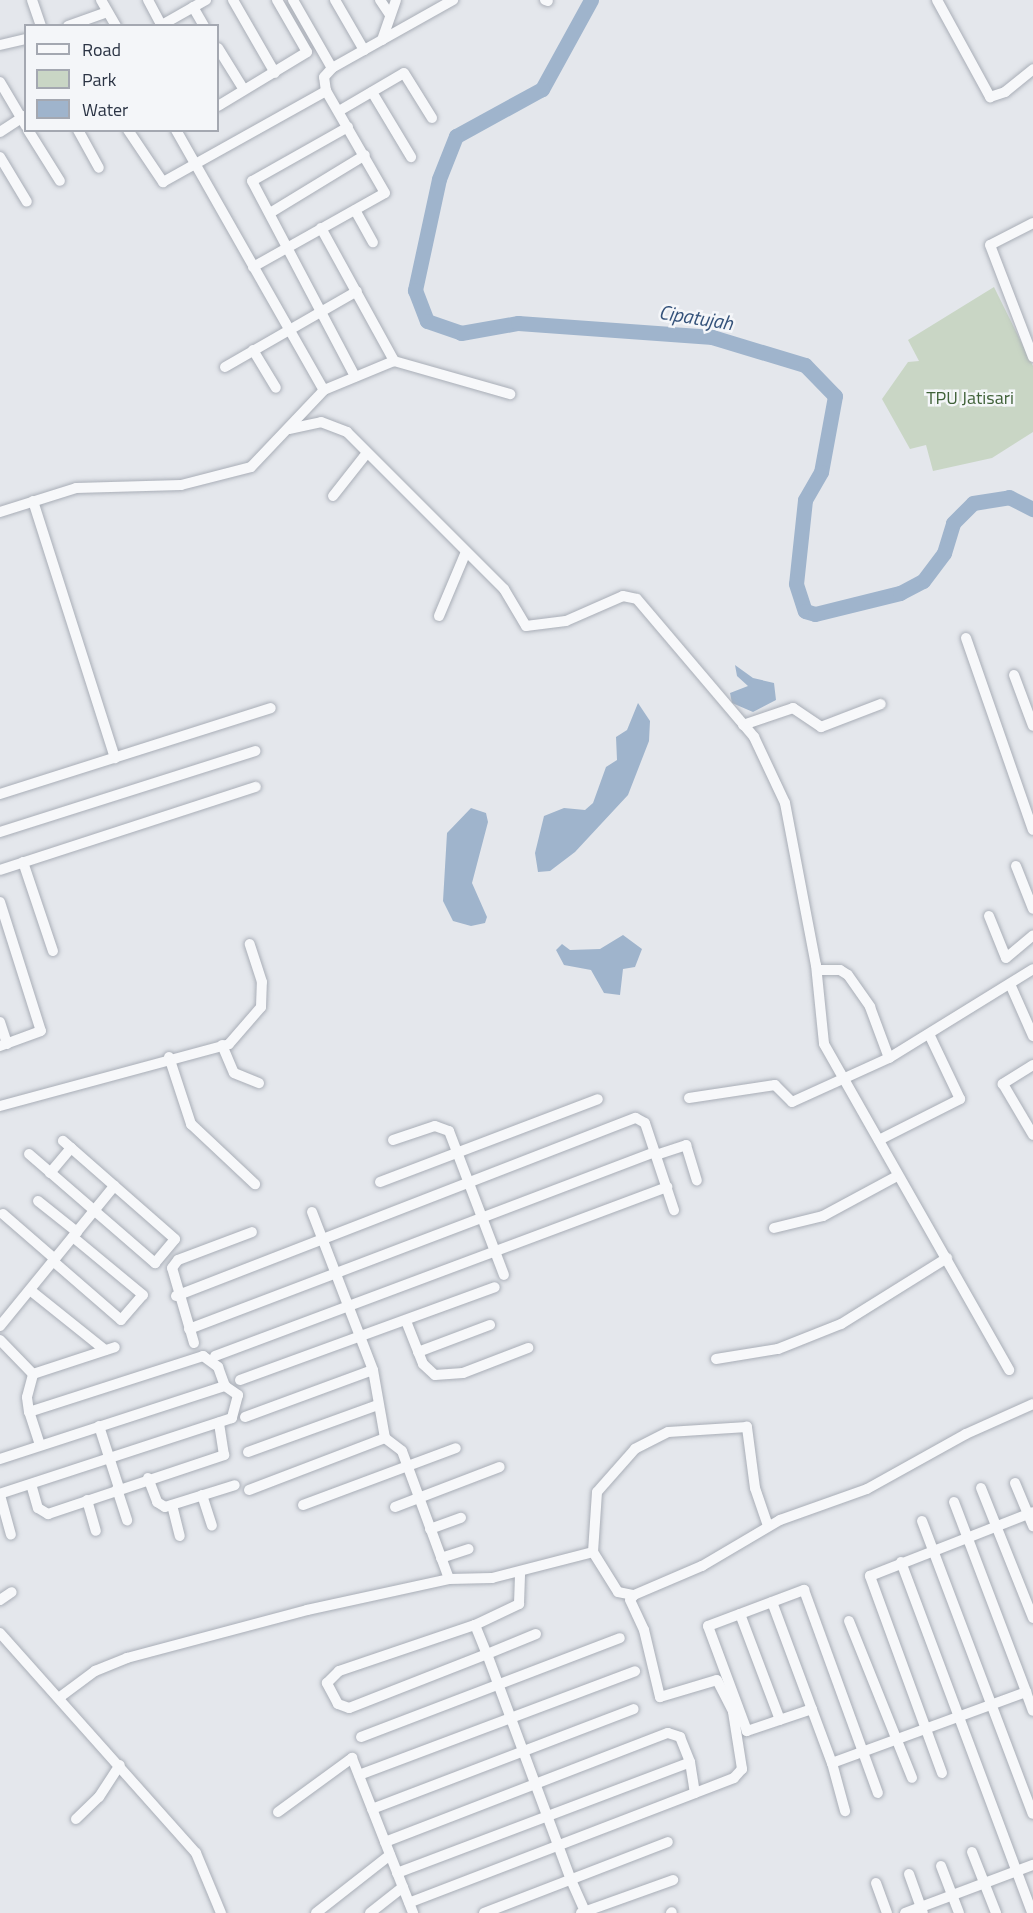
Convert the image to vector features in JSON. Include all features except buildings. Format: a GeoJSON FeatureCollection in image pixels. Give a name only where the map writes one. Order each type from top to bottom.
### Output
{"type":"FeatureCollection","features":[{"type":"Feature","properties":{"kind":"street"},"geometry":{"type":"LineString","coordinates":[[32,0],[40,24]]}},
{"type":"Feature","properties":{"kind":"street"},"geometry":{"type":"LineString","coordinates":[[101,0],[115,24]]}},
{"type":"Feature","properties":{"kind":"street"},"geometry":{"type":"LineString","coordinates":[[148,0],[160,24]]}},
{"type":"Feature","properties":{"kind":"street"},"geometry":{"type":"LineString","coordinates":[[163,24],[206,0]]}},
{"type":"Feature","properties":{"kind":"street"},"geometry":{"type":"LineString","coordinates":[[233,0],[275,73]]}},
{"type":"Feature","properties":{"kind":"street"},"geometry":{"type":"LineString","coordinates":[[219,105],[275,73],[307,51],[277,0]]}},
{"type":"Feature","properties":{"kind":"street"},"geometry":{"type":"LineString","coordinates":[[293,0],[332,68]]}},
{"type":"Feature","properties":{"kind":"street"},"geometry":{"type":"LineString","coordinates":[[335,0],[364,50]]}},
{"type":"Feature","properties":{"kind":"street"},"geometry":{"type":"LineString","coordinates":[[380,0],[390,15]]}},
{"type":"Feature","properties":{"kind":"street"},"geometry":{"type":"LineString","coordinates":[[382,40],[396,0]]}},
{"type":"Feature","properties":{"kind":"street"},"geometry":{"type":"LineString","coordinates":[[253,267],[386,192],[326,91],[324,77],[332,68],[382,40],[439,3],[453,0]]}},
{"type":"Feature","properties":{"kind":"street"},"geometry":{"type":"LineString","coordinates":[[937,0],[990,97],[1005,92],[1033,69]]}},
{"type":"Feature","properties":{"kind":"street"},"geometry":{"type":"LineString","coordinates":[[193,7],[203,24]]}},
{"type":"Feature","properties":{"kind":"street"},"geometry":{"type":"LineString","coordinates":[[74,24],[107,12]]}},
{"type":"Feature","properties":{"kind":"street"},"geometry":{"type":"LineString","coordinates":[[0,45],[24,41]]}},
{"type":"Feature","properties":{"kind":"street"},"geometry":{"type":"LineString","coordinates":[[219,50],[244,90]]}},
{"type":"Feature","properties":{"kind":"street"},"geometry":{"type":"LineString","coordinates":[[339,111],[404,73],[432,118]]}},
{"type":"Feature","properties":{"kind":"street"},"geometry":{"type":"LineString","coordinates":[[0,82],[24,120],[0,132]]}},
{"type":"Feature","properties":{"kind":"street"},"geometry":{"type":"LineString","coordinates":[[129,132],[159,183],[196,166],[326,91]]}},
{"type":"Feature","properties":{"kind":"street"},"geometry":{"type":"LineString","coordinates":[[372,92],[411,157]]}},
{"type":"Feature","properties":{"kind":"street"},"geometry":{"type":"LineString","coordinates":[[348,127],[253,178],[355,376]]}},
{"type":"Feature","properties":{"kind":"street"},"geometry":{"type":"LineString","coordinates":[[29,132],[60,181]]}},
{"type":"Feature","properties":{"kind":"street"},"geometry":{"type":"LineString","coordinates":[[79,132],[99,168]]}},
{"type":"Feature","properties":{"kind":"street"},"geometry":{"type":"LineString","coordinates":[[177,132],[288,331],[324,390]]}},
{"type":"Feature","properties":{"kind":"street"},"geometry":{"type":"LineString","coordinates":[[270,213],[365,155]]}},
{"type":"Feature","properties":{"kind":"street"},"geometry":{"type":"LineString","coordinates":[[0,157],[27,202]]}},
{"type":"Feature","properties":{"kind":"street"},"geometry":{"type":"LineString","coordinates":[[356,210],[373,242]]}},
{"type":"Feature","properties":{"kind":"street"},"geometry":{"type":"LineString","coordinates":[[1033,223],[990,244],[1033,357]]}},
{"type":"Feature","properties":{"kind":"street"},"geometry":{"type":"LineString","coordinates":[[321,228],[394,361]]}},
{"type":"Feature","properties":{"kind":"street"},"geometry":{"type":"LineString","coordinates":[[225,367],[357,291]]}},
{"type":"Feature","properties":{"kind":"street"},"geometry":{"type":"LineString","coordinates":[[253,350],[276,388]]}},
{"type":"Feature","properties":{"kind":"street"},"geometry":{"type":"LineString","coordinates":[[0,512],[76,488],[157,488],[203,481],[258,463],[324,390],[394,361],[510,394]]}},
{"type":"Feature","properties":{"kind":"street"},"geometry":{"type":"LineString","coordinates":[[289,429],[314,421],[333,424],[465,554],[504,589],[527,627],[566,621],[623,596],[637,599],[743,725],[782,791],[817,970],[823,1041],[848,1080],[897,1176],[947,1258],[1009,1370]]}},
{"type":"Feature","properties":{"kind":"street"},"geometry":{"type":"LineString","coordinates":[[333,496],[366,454]]}},
{"type":"Feature","properties":{"kind":"street"},"geometry":{"type":"LineString","coordinates":[[33,501],[115,758]]}},
{"type":"Feature","properties":{"kind":"street"},"geometry":{"type":"LineString","coordinates":[[439,616],[465,554]]}},
{"type":"Feature","properties":{"kind":"street"},"geometry":{"type":"LineString","coordinates":[[966,638],[1029,803],[1033,830]]}},
{"type":"Feature","properties":{"kind":"street"},"geometry":{"type":"LineString","coordinates":[[1014,675],[1033,726]]}},
{"type":"Feature","properties":{"kind":"street"},"geometry":{"type":"LineString","coordinates":[[743,725],[793,708],[821,727],[881,704]]}},
{"type":"Feature","properties":{"kind":"street"},"geometry":{"type":"LineString","coordinates":[[0,794],[271,708]]}},
{"type":"Feature","properties":{"kind":"street"},"geometry":{"type":"LineString","coordinates":[[0,832],[255,751]]}},
{"type":"Feature","properties":{"kind":"street"},"geometry":{"type":"LineString","coordinates":[[0,870],[256,787]]}},
{"type":"Feature","properties":{"kind":"street"},"geometry":{"type":"LineString","coordinates":[[23,862],[53,951]]}},
{"type":"Feature","properties":{"kind":"street"},"geometry":{"type":"LineString","coordinates":[[1016,866],[1033,909]]}},
{"type":"Feature","properties":{"kind":"street"},"geometry":{"type":"LineString","coordinates":[[0,902],[41,1031],[3,1045],[0,1022]]}},
{"type":"Feature","properties":{"kind":"street"},"geometry":{"type":"LineString","coordinates":[[989,916],[1006,958],[1033,935]]}},
{"type":"Feature","properties":{"kind":"street"},"geometry":{"type":"LineString","coordinates":[[0,1106],[169,1057],[222,1045],[243,1031],[261,1007],[262,982],[250,944]]}},
{"type":"Feature","properties":{"kind":"street"},"geometry":{"type":"LineString","coordinates":[[689,1098],[775,1085],[792,1102],[848,1080],[889,1058],[1033,969]]}},
{"type":"Feature","properties":{"kind":"street"},"geometry":{"type":"LineString","coordinates":[[817,970],[848,975],[870,1007],[889,1058]]}},
{"type":"Feature","properties":{"kind":"street"},"geometry":{"type":"LineString","coordinates":[[1010,984],[1033,1036]]}},
{"type":"Feature","properties":{"kind":"street"},"geometry":{"type":"LineString","coordinates":[[879,1140],[960,1099],[929,1034]]}},
{"type":"Feature","properties":{"kind":"street"},"geometry":{"type":"LineString","coordinates":[[222,1045],[234,1073],[259,1083]]}},
{"type":"Feature","properties":{"kind":"street"},"geometry":{"type":"LineString","coordinates":[[169,1057],[191,1125],[255,1184]]}},
{"type":"Feature","properties":{"kind":"street"},"geometry":{"type":"LineString","coordinates":[[1033,1065],[1003,1084],[1033,1135]]}},
{"type":"Feature","properties":{"kind":"street"},"geometry":{"type":"LineString","coordinates":[[380,1182],[598,1099]]}},
{"type":"Feature","properties":{"kind":"street"},"geometry":{"type":"LineString","coordinates":[[176,1296],[470,1185],[636,1118],[645,1123],[674,1210]]}},
{"type":"Feature","properties":{"kind":"street"},"geometry":{"type":"LineString","coordinates":[[393,1140],[444,1127],[458,1152],[504,1275]]}},
{"type":"Feature","properties":{"kind":"street"},"geometry":{"type":"LineString","coordinates":[[29,1154],[50,1173],[155,1263],[175,1239],[67,1144],[50,1173]]}},
{"type":"Feature","properties":{"kind":"street"},"geometry":{"type":"LineString","coordinates":[[189,1329],[655,1154],[686,1145],[697,1180]]}},
{"type":"Feature","properties":{"kind":"street"},"geometry":{"type":"LineString","coordinates":[[774,1228],[823,1216],[897,1176]]}},
{"type":"Feature","properties":{"kind":"street"},"geometry":{"type":"LineString","coordinates":[[0,1326],[114,1186]]}},
{"type":"Feature","properties":{"kind":"street"},"geometry":{"type":"LineString","coordinates":[[215,1356],[667,1187]]}},
{"type":"Feature","properties":{"kind":"street"},"geometry":{"type":"LineString","coordinates":[[3,1214],[121,1320],[142,1295],[38,1201]]}},
{"type":"Feature","properties":{"kind":"street"},"geometry":{"type":"LineString","coordinates":[[312,1212],[351,1305],[373,1370],[385,1438],[402,1451],[417,1498],[449,1580]]}},
{"type":"Feature","properties":{"kind":"street"},"geometry":{"type":"LineString","coordinates":[[194,1343],[170,1275],[175,1262],[252,1232]]}},
{"type":"Feature","properties":{"kind":"street"},"geometry":{"type":"LineString","coordinates":[[716,1359],[778,1349],[841,1324],[947,1258]]}},
{"type":"Feature","properties":{"kind":"street"},"geometry":{"type":"LineString","coordinates":[[240,1380],[495,1287]]}},
{"type":"Feature","properties":{"kind":"street"},"geometry":{"type":"LineString","coordinates":[[30,1290],[110,1348],[33,1374]]}},
{"type":"Feature","properties":{"kind":"street"},"geometry":{"type":"LineString","coordinates":[[406,1321],[418,1352],[430,1372],[449,1376],[528,1348]]}},
{"type":"Feature","properties":{"kind":"street"},"geometry":{"type":"LineString","coordinates":[[418,1352],[490,1325]]}},
{"type":"Feature","properties":{"kind":"street"},"geometry":{"type":"LineString","coordinates":[[0,1340],[33,1374]]}},
{"type":"Feature","properties":{"kind":"street"},"geometry":{"type":"LineString","coordinates":[[29,1412],[203,1356],[218,1367],[225,1386]]}},
{"type":"Feature","properties":{"kind":"street"},"geometry":{"type":"LineString","coordinates":[[245,1417],[373,1370]]}},
{"type":"Feature","properties":{"kind":"street"},"geometry":{"type":"LineString","coordinates":[[33,1374],[27,1397],[29,1412],[40,1445]]}},
{"type":"Feature","properties":{"kind":"street"},"geometry":{"type":"LineString","coordinates":[[0,1459],[225,1386],[235,1389],[238,1409],[219,1422],[0,1495],[10,1535]]}},
{"type":"Feature","properties":{"kind":"street"},"geometry":{"type":"LineString","coordinates":[[278,1812],[349,1757],[359,1775],[411,1908],[734,1778],[742,1769],[733,1712],[717,1680],[660,1697],[646,1638],[630,1600],[634,1595],[702,1566],[768,1526],[867,1489],[966,1434],[1033,1404]]}},
{"type":"Feature","properties":{"kind":"street"},"geometry":{"type":"LineString","coordinates":[[248,1452],[378,1405]]}},
{"type":"Feature","properties":{"kind":"street"},"geometry":{"type":"LineString","coordinates":[[31,1484],[45,1514],[148,1478],[224,1455],[219,1422]]}},
{"type":"Feature","properties":{"kind":"street"},"geometry":{"type":"LineString","coordinates":[[99,1426],[127,1520]]}},
{"type":"Feature","properties":{"kind":"street"},"geometry":{"type":"LineString","coordinates":[[634,1595],[618,1592],[593,1552],[597,1492],[635,1449],[669,1432],[747,1427],[755,1488],[768,1526]]}},
{"type":"Feature","properties":{"kind":"street"},"geometry":{"type":"LineString","coordinates":[[249,1490],[385,1438]]}},
{"type":"Feature","properties":{"kind":"street"},"geometry":{"type":"LineString","coordinates":[[303,1505],[456,1448]]}},
{"type":"Feature","properties":{"kind":"street"},"geometry":{"type":"LineString","coordinates":[[395,1507],[500,1467]]}},
{"type":"Feature","properties":{"kind":"street"},"geometry":{"type":"LineString","coordinates":[[148,1478],[159,1505],[172,1505],[235,1485]]}},
{"type":"Feature","properties":{"kind":"street"},"geometry":{"type":"LineString","coordinates":[[1015,1483],[1031,1513],[1033,1526]]}},
{"type":"Feature","properties":{"kind":"street"},"geometry":{"type":"LineString","coordinates":[[981,1488],[1033,1618]]}},
{"type":"Feature","properties":{"kind":"street"},"geometry":{"type":"LineString","coordinates":[[202,1496],[212,1525]]}},
{"type":"Feature","properties":{"kind":"street"},"geometry":{"type":"LineString","coordinates":[[87,1500],[96,1531]]}},
{"type":"Feature","properties":{"kind":"street"},"geometry":{"type":"LineString","coordinates":[[954,1502],[965,1538],[1033,1711]]}},
{"type":"Feature","properties":{"kind":"street"},"geometry":{"type":"LineString","coordinates":[[172,1505],[180,1536]]}},
{"type":"Feature","properties":{"kind":"street"},"geometry":{"type":"LineString","coordinates":[[942,1773],[928,1729],[870,1578],[901,1562],[1031,1513]]}},
{"type":"Feature","properties":{"kind":"street"},"geometry":{"type":"LineString","coordinates":[[430,1529],[461,1518]]}},
{"type":"Feature","properties":{"kind":"street"},"geometry":{"type":"LineString","coordinates":[[922,1521],[1033,1814]]}},
{"type":"Feature","properties":{"kind":"street"},"geometry":{"type":"LineString","coordinates":[[441,1558],[469,1549]]}},
{"type":"Feature","properties":{"kind":"street"},"geometry":{"type":"LineString","coordinates":[[60,1697],[95,1671],[127,1658],[449,1580],[520,1572],[593,1552]]}},
{"type":"Feature","properties":{"kind":"street"},"geometry":{"type":"LineString","coordinates":[[901,1562],[1032,1913]]}},
{"type":"Feature","properties":{"kind":"street"},"geometry":{"type":"LineString","coordinates":[[520,1572],[519,1604],[475,1625],[339,1671],[328,1685],[338,1704],[349,1708],[536,1634]]}},
{"type":"Feature","properties":{"kind":"street"},"geometry":{"type":"LineString","coordinates":[[812,1709],[747,1731],[708,1626],[804,1590],[865,1752],[878,1793]]}},
{"type":"Feature","properties":{"kind":"street"},"geometry":{"type":"LineString","coordinates":[[0,1600],[12,1592]]}},
{"type":"Feature","properties":{"kind":"street"},"geometry":{"type":"LineString","coordinates":[[772,1602],[832,1763],[845,1811]]}},
{"type":"Feature","properties":{"kind":"street"},"geometry":{"type":"LineString","coordinates":[[740,1614],[780,1720]]}},
{"type":"Feature","properties":{"kind":"street"},"geometry":{"type":"LineString","coordinates":[[849,1621],[912,1778]]}},
{"type":"Feature","properties":{"kind":"street"},"geometry":{"type":"LineString","coordinates":[[475,1625],[584,1912],[673,1880]]}},
{"type":"Feature","properties":{"kind":"street"},"geometry":{"type":"LineString","coordinates":[[0,1633],[60,1697],[196,1853],[221,1913]]}},
{"type":"Feature","properties":{"kind":"street"},"geometry":{"type":"LineString","coordinates":[[361,1737],[620,1638]]}},
{"type":"Feature","properties":{"kind":"street"},"geometry":{"type":"LineString","coordinates":[[359,1775],[635,1671]]}},
{"type":"Feature","properties":{"kind":"street"},"geometry":{"type":"LineString","coordinates":[[832,1763],[1026,1692]]}},
{"type":"Feature","properties":{"kind":"street"},"geometry":{"type":"LineString","coordinates":[[372,1809],[634,1709]]}},
{"type":"Feature","properties":{"kind":"street"},"geometry":{"type":"LineString","coordinates":[[385,1842],[536,1786],[668,1733],[680,1737],[690,1762],[695,1792]]}},
{"type":"Feature","properties":{"kind":"street"},"geometry":{"type":"LineString","coordinates":[[398,1873],[548,1818],[690,1762]]}},
{"type":"Feature","properties":{"kind":"street"},"geometry":{"type":"LineString","coordinates":[[76,1819],[99,1797],[120,1765]]}},
{"type":"Feature","properties":{"kind":"street"},"geometry":{"type":"LineString","coordinates":[[484,1913],[668,1842]]}},
{"type":"Feature","properties":{"kind":"street"},"geometry":{"type":"LineString","coordinates":[[972,1852],[996,1913]]}},
{"type":"Feature","properties":{"kind":"street"},"geometry":{"type":"LineString","coordinates":[[316,1913],[390,1855]]}},
{"type":"Feature","properties":{"kind":"street"},"geometry":{"type":"LineString","coordinates":[[905,1913],[922,1910],[953,1895],[1033,1865]]}},
{"type":"Feature","properties":{"kind":"street"},"geometry":{"type":"LineString","coordinates":[[941,1866],[959,1913]]}},
{"type":"Feature","properties":{"kind":"street"},"geometry":{"type":"LineString","coordinates":[[909,1874],[922,1910]]}},
{"type":"Feature","properties":{"kind":"street"},"geometry":{"type":"LineString","coordinates":[[876,1883],[887,1913]]}},
{"type":"Feature","properties":{"kind":"street"},"geometry":{"type":"LineString","coordinates":[[370,1913],[403,1887]]}},
{"type":"Feature","properties":{"kind":"green space","name":"TPU Jatisari"},"geometry":{"type":"Polygon","coordinates":[[[994,287],[1033,366],[1033,432],[992,458],[933,471],[926,445],[910,449],[882,399],[908,362],[919,361],[908,340],[994,287]]]}},
{"type":"Feature","properties":{"kind":"water"},"geometry":{"type":"Polygon","coordinates":[[[735,665],[753,678],[774,683],[776,700],[753,712],[732,703],[730,693],[748,686],[737,676],[735,665]]]}},
{"type":"Feature","properties":{"kind":"water"},"geometry":{"type":"Polygon","coordinates":[[[638,703],[650,721],[649,741],[628,795],[575,852],[550,871],[538,872],[535,853],[544,816],[564,808],[585,810],[593,803],[606,767],[617,760],[616,737],[627,730],[638,703]]]}},
{"type":"Feature","properties":{"kind":"water"},"geometry":{"type":"Polygon","coordinates":[[[471,808],[486,813],[488,822],[472,883],[487,917],[485,923],[471,926],[453,921],[443,901],[447,833],[471,808]]]}},
{"type":"Feature","properties":{"kind":"water"},"geometry":{"type":"Polygon","coordinates":[[[623,935],[642,949],[635,967],[623,969],[620,995],[604,993],[591,970],[564,965],[556,950],[562,944],[570,950],[600,949],[623,935]]]}},
{"type":"Feature","properties":{"kind":"waterway","name":"Cipatujah"},"geometry":{"type":"LineString","coordinates":[[591,0],[542,89],[456,136],[439,179],[415,290],[427,321],[461,333],[518,323],[712,337],[805,365],[835,396],[821,472],[805,500],[796,584],[805,611],[815,614],[900,593],[923,581],[944,553],[953,523],[973,503],[1009,497],[1033,509]]}}]}
